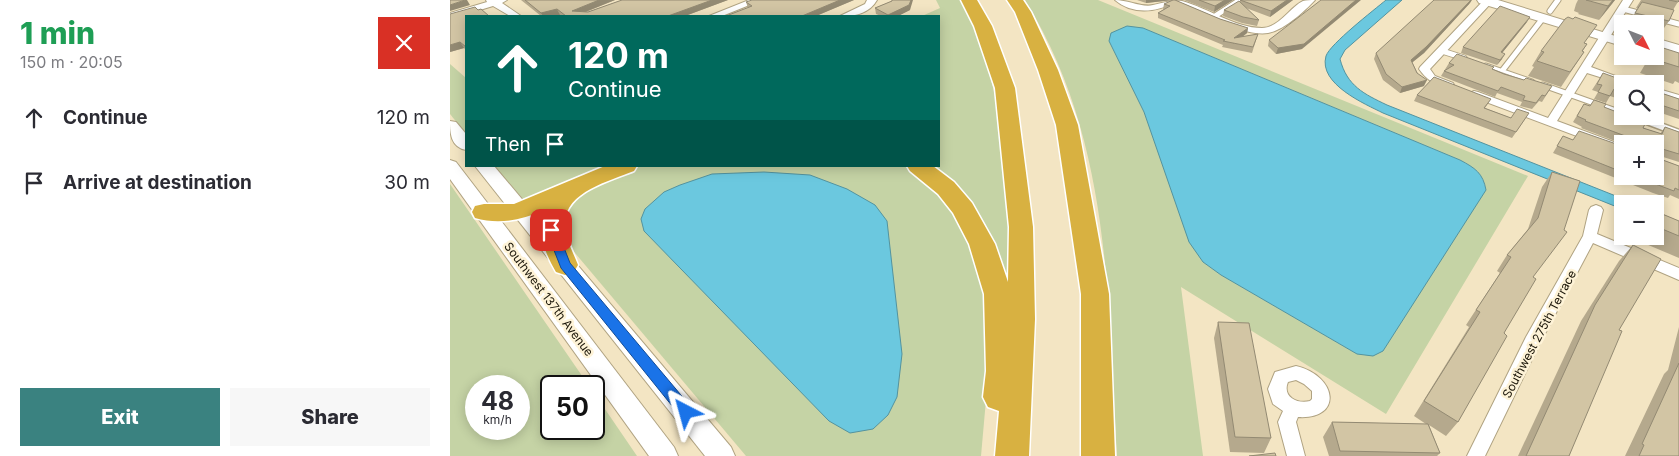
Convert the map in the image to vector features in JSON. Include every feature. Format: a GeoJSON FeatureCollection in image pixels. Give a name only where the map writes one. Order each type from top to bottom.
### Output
{"type":"FeatureCollection","features":[{"type":"Feature","properties":{"kind":"highway"},"geometry":{"type":"LineString","coordinates":[[969,0],[983,26],[1005,88],[1015,163],[1021,227],[1021,319],[1012,456]]}},
{"type":"Feature","properties":{"kind":"highway"},"geometry":{"type":"LineString","coordinates":[[1014,0],[1023,12],[1048,70],[1067,125],[1095,294],[1098,456]]}},
{"type":"Feature","properties":{"kind":"highway"},"geometry":{"type":"LineString","coordinates":[[484,212],[511,213],[520,211],[624,167]]}},
{"type":"Feature","properties":{"kind":"highway"},"geometry":{"type":"LineString","coordinates":[[919,167],[946,188],[963,209],[982,244],[998,294],[1001,371],[995,456]]}},
{"type":"Feature","properties":{"kind":"highway"},"geometry":{"type":"LineString","coordinates":[[565,265],[551,230],[553,212],[564,196],[577,186]]}},
{"type":"Feature","properties":{"kind":"main road"},"geometry":{"type":"LineString","coordinates":[[1486,0],[1550,10]]}},
{"type":"Feature","properties":{"kind":"main road"},"geometry":{"type":"LineString","coordinates":[[1512,0],[1550,10],[1613,33]]}},
{"type":"Feature","properties":{"kind":"main road"},"geometry":{"type":"LineString","coordinates":[[1664,45],[1679,50]]}},
{"type":"Feature","properties":{"kind":"main road"},"geometry":{"type":"LineString","coordinates":[[1664,55],[1679,59]]}},
{"type":"Feature","properties":{"kind":"main road"},"geometry":{"type":"LineString","coordinates":[[450,126],[465,144]]}},
{"type":"Feature","properties":{"kind":"main road","name":"Southwest 137th Avenue"},"geometry":{"type":"LineString","coordinates":[[450,166],[665,456]]}},
{"type":"Feature","properties":{"kind":"main road"},"geometry":{"type":"LineString","coordinates":[[485,167],[722,456]]}},
{"type":"Feature","properties":{"kind":"street"},"geometry":{"type":"LineString","coordinates":[[717,15],[757,0]]}},
{"type":"Feature","properties":{"kind":"street"},"geometry":{"type":"LineString","coordinates":[[1120,0],[1150,10],[1172,0],[1255,31],[1264,31],[1275,26],[1310,0]]}},
{"type":"Feature","properties":{"kind":"street"},"geometry":{"type":"LineString","coordinates":[[1486,0],[1424,69],[1426,74],[1442,83],[1614,145]]}},
{"type":"Feature","properties":{"kind":"street"},"geometry":{"type":"LineString","coordinates":[[450,16],[496,1],[515,15]]}},
{"type":"Feature","properties":{"kind":"street"},"geometry":{"type":"LineString","coordinates":[[847,15],[870,3]]}},
{"type":"Feature","properties":{"kind":"street"},"geometry":{"type":"LineString","coordinates":[[1551,122],[1585,69],[1613,33],[1626,4]]}},
{"type":"Feature","properties":{"kind":"street"},"geometry":{"type":"LineString","coordinates":[[1585,69],[1614,78]]}},
{"type":"Feature","properties":{"kind":"street"},"geometry":{"type":"LineString","coordinates":[[1664,94],[1679,99]]}},
{"type":"Feature","properties":{"kind":"street","name":"Southwest 275th Terrace"},"geometry":{"type":"LineString","coordinates":[[1476,456],[1532,342],[1590,236],[1596,210]]}},
{"type":"Feature","properties":{"kind":"street"},"geometry":{"type":"LineString","coordinates":[[1590,236],[1679,274]]}},
{"type":"Feature","properties":{"kind":"street"},"geometry":{"type":"LineString","coordinates":[[1293,409],[1287,422],[1296,456]]}},
{"type":"Feature","properties":{"kind":"lane"},"geometry":{"type":"LineString","coordinates":[[1215,16],[1240,0]]}},
{"type":"Feature","properties":{"kind":"lane"},"geometry":{"type":"LineString","coordinates":[[1626,4],[1679,24]]}},
{"type":"Feature","properties":{"kind":"lane"},"geometry":{"type":"LineString","coordinates":[[1502,71],[1550,10]]}},
{"type":"Feature","properties":{"kind":"lane"},"geometry":{"type":"LineString","coordinates":[[1442,50],[1467,59]]}},
{"type":"Feature","properties":{"kind":"lane"},"geometry":{"type":"LineString","coordinates":[[1476,62],[1614,110]]}},
{"type":"Feature","properties":{"kind":"lane"},"geometry":{"type":"LineString","coordinates":[[1657,125],[1679,133]]}},
{"type":"Feature","properties":{"kind":"green space"},"geometry":{"type":"Polygon","coordinates":[[[936,0],[961,0],[977,36],[989,72],[998,109],[1004,147],[1009,223],[1008,300],[930,167],[940,167],[940,15],[924,15],[940,8],[936,0]]]}},
{"type":"Feature","properties":{"kind":"green space"},"geometry":{"type":"Polygon","coordinates":[[[1025,0],[1098,0],[1528,176],[1386,414],[1181,287],[1203,456],[1117,456],[1111,338],[1100,221],[1090,164],[1075,108],[1054,54],[1025,0]],[[1143,28],[1109,41],[1144,112],[1203,262],[1221,275],[1357,354],[1486,190],[1483,179],[1478,172],[1460,160],[1143,28]]]}},
{"type":"Feature","properties":{"kind":"green space"},"geometry":{"type":"Polygon","coordinates":[[[450,64],[465,77],[465,133],[450,114],[450,64]]]}},
{"type":"Feature","properties":{"kind":"green space"},"geometry":{"type":"Polygon","coordinates":[[[494,167],[614,167],[524,203],[494,167]]]}},
{"type":"Feature","properties":{"kind":"green space"},"geometry":{"type":"Polygon","coordinates":[[[633,167],[911,168],[953,208],[978,263],[987,307],[989,366],[981,456],[746,456],[559,234],[566,201],[633,167]]]}},
{"type":"Feature","properties":{"kind":"green space"},"geometry":{"type":"Polygon","coordinates":[[[450,184],[581,375],[540,375],[540,440],[605,440],[605,409],[637,456],[450,456],[450,184]]]}},
{"type":"Feature","properties":{"kind":"water"},"geometry":{"type":"Polygon","coordinates":[[[1386,0],[1402,0],[1345,50],[1340,59],[1347,76],[1364,93],[1387,105],[1614,195],[1614,206],[1383,113],[1345,92],[1329,75],[1325,66],[1326,56],[1335,44],[1386,0]]]}},
{"type":"Feature","properties":{"kind":"water"},"geometry":{"type":"Polygon","coordinates":[[[1127,26],[1143,28],[1460,160],[1480,175],[1486,190],[1383,351],[1373,356],[1357,354],[1221,275],[1203,262],[1189,242],[1144,112],[1109,41],[1111,33],[1127,26]]]}},
{"type":"Feature","properties":{"kind":"water"},"geometry":{"type":"Polygon","coordinates":[[[764,172],[810,175],[847,189],[875,205],[887,221],[902,354],[897,397],[888,415],[873,429],[850,433],[829,421],[644,231],[641,219],[645,209],[664,192],[712,174],[764,172]]]}},
{"type":"Feature","properties":{"kind":"building"},"geometry":{"type":"Polygon","coordinates":[[[450,0],[465,0],[450,5],[450,0]]]}},
{"type":"Feature","properties":{"kind":"building"},"geometry":{"type":"Polygon","coordinates":[[[525,0],[599,0],[572,11],[588,12],[622,0],[712,0],[671,15],[565,15],[557,9],[541,13],[525,0]]]}},
{"type":"Feature","properties":{"kind":"building"},"geometry":{"type":"Polygon","coordinates":[[[752,0],[840,0],[804,15],[729,15],[752,6],[746,2],[752,0]]]}},
{"type":"Feature","properties":{"kind":"building"},"geometry":{"type":"Polygon","coordinates":[[[892,0],[911,0],[909,5],[888,15],[875,8],[892,0]]]}},
{"type":"Feature","properties":{"kind":"building"},"geometry":{"type":"Polygon","coordinates":[[[1173,0],[1248,28],[1234,38],[1258,34],[1253,47],[1223,41],[1225,40],[1158,13],[1170,6],[1164,4],[1173,0]]]}},
{"type":"Feature","properties":{"kind":"building"},"geometry":{"type":"Polygon","coordinates":[[[1199,0],[1225,0],[1215,6],[1199,0]]]}},
{"type":"Feature","properties":{"kind":"building"},"geometry":{"type":"Polygon","coordinates":[[[1240,0],[1287,0],[1271,11],[1240,0]]]}},
{"type":"Feature","properties":{"kind":"building"},"geometry":{"type":"Polygon","coordinates":[[[1321,0],[1356,0],[1304,44],[1278,48],[1269,40],[1321,0]]]}},
{"type":"Feature","properties":{"kind":"building"},"geometry":{"type":"Polygon","coordinates":[[[1434,0],[1471,0],[1411,60],[1417,73],[1427,80],[1402,87],[1386,74],[1376,53],[1434,0]]]}},
{"type":"Feature","properties":{"kind":"building"},"geometry":{"type":"Polygon","coordinates":[[[1586,0],[1613,0],[1608,6],[1586,0]]]}},
{"type":"Feature","properties":{"kind":"building"},"geometry":{"type":"Polygon","coordinates":[[[1239,1],[1259,20],[1243,17],[1224,10],[1239,1]]]}},
{"type":"Feature","properties":{"kind":"building"},"geometry":{"type":"Polygon","coordinates":[[[1642,2],[1674,10],[1669,21],[1664,20],[1664,15],[1635,13],[1642,2]]]}},
{"type":"Feature","properties":{"kind":"building"},"geometry":{"type":"Polygon","coordinates":[[[1500,6],[1530,17],[1501,52],[1505,54],[1500,60],[1463,47],[1500,6]]]}},
{"type":"Feature","properties":{"kind":"building"},"geometry":{"type":"Polygon","coordinates":[[[475,7],[488,15],[465,15],[465,46],[460,42],[450,45],[450,14],[475,7]]]}},
{"type":"Feature","properties":{"kind":"building"},"geometry":{"type":"Polygon","coordinates":[[[1568,17],[1573,19],[1575,17],[1597,25],[1584,43],[1587,44],[1582,51],[1584,52],[1570,72],[1537,61],[1544,52],[1541,51],[1568,17]]]}},
{"type":"Feature","properties":{"kind":"building"},"geometry":{"type":"Polygon","coordinates":[[[1664,48],[1679,53],[1679,67],[1664,62],[1664,48]]]}},
{"type":"Feature","properties":{"kind":"building"},"geometry":{"type":"Polygon","coordinates":[[[1457,54],[1494,67],[1492,69],[1504,74],[1552,86],[1545,96],[1542,95],[1536,103],[1523,100],[1525,96],[1501,87],[1498,91],[1444,71],[1454,65],[1449,63],[1457,54]]]}},
{"type":"Feature","properties":{"kind":"building"},"geometry":{"type":"Polygon","coordinates":[[[1603,73],[1614,77],[1614,89],[1610,96],[1598,92],[1602,85],[1597,84],[1603,73]]]}},
{"type":"Feature","properties":{"kind":"building"},"geometry":{"type":"Polygon","coordinates":[[[1434,77],[1491,99],[1484,108],[1511,118],[1517,109],[1529,113],[1516,132],[1417,95],[1434,77]]]}},
{"type":"Feature","properties":{"kind":"building"},"geometry":{"type":"Polygon","coordinates":[[[1664,94],[1679,99],[1679,111],[1664,106],[1664,94]]]}},
{"type":"Feature","properties":{"kind":"building"},"geometry":{"type":"Polygon","coordinates":[[[1594,100],[1606,104],[1604,107],[1614,111],[1614,125],[1644,125],[1643,128],[1662,134],[1665,127],[1679,132],[1679,154],[1664,150],[1664,135],[1623,135],[1585,121],[1577,116],[1584,104],[1590,106],[1594,100]]]}},
{"type":"Feature","properties":{"kind":"building"},"geometry":{"type":"Polygon","coordinates":[[[1579,131],[1614,143],[1614,169],[1557,146],[1563,136],[1573,140],[1579,131]]]}},
{"type":"Feature","properties":{"kind":"building"},"geometry":{"type":"Polygon","coordinates":[[[1664,160],[1679,166],[1679,190],[1675,188],[1674,191],[1658,185],[1664,185],[1664,160]]]}},
{"type":"Feature","properties":{"kind":"building"},"geometry":{"type":"Polygon","coordinates":[[[1552,172],[1580,181],[1564,230],[1567,232],[1533,277],[1536,279],[1504,333],[1507,336],[1458,422],[1424,401],[1480,312],[1476,310],[1511,257],[1507,255],[1538,218],[1552,172]]]}},
{"type":"Feature","properties":{"kind":"building"},"geometry":{"type":"Polygon","coordinates":[[[1664,215],[1679,221],[1679,236],[1664,230],[1664,215]]]}},
{"type":"Feature","properties":{"kind":"building"},"geometry":{"type":"Polygon","coordinates":[[[1633,245],[1661,259],[1619,330],[1622,331],[1569,456],[1526,456],[1595,305],[1633,245]]]}},
{"type":"Feature","properties":{"kind":"building"},"geometry":{"type":"Polygon","coordinates":[[[1218,322],[1249,323],[1271,438],[1235,437],[1218,322]]]}},
{"type":"Feature","properties":{"kind":"building"},"geometry":{"type":"Polygon","coordinates":[[[1679,363],[1679,456],[1639,456],[1644,445],[1642,444],[1679,363]]]}},
{"type":"Feature","properties":{"kind":"building"},"geometry":{"type":"Polygon","coordinates":[[[1332,422],[1428,424],[1440,453],[1340,451],[1332,422]]]}},
{"type":"Feature","properties":{"kind":"building"},"geometry":{"type":"Polygon","coordinates":[[[1275,453],[1276,456],[1249,456],[1275,453]]]}},
{"type":"Feature","properties":{"kind":"route"},"geometry":{"type":"LineString","coordinates":[[551,230],[565,265],[686,412]]}}]}
